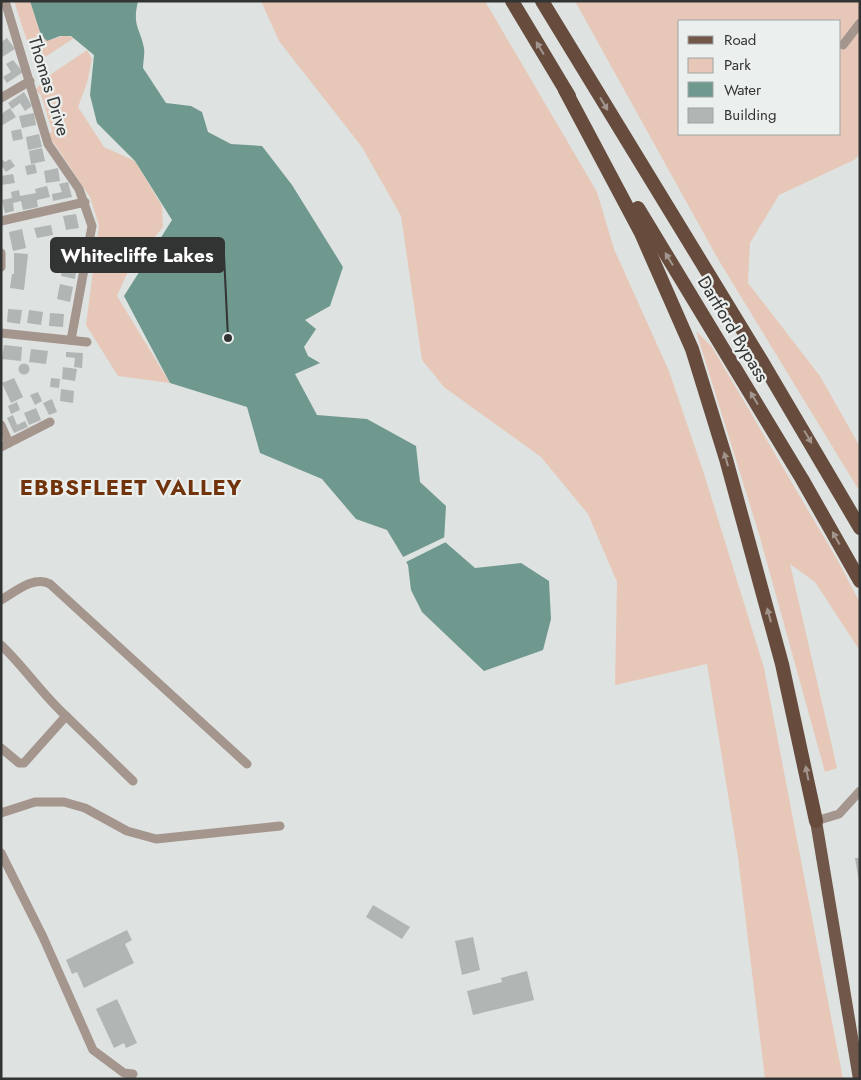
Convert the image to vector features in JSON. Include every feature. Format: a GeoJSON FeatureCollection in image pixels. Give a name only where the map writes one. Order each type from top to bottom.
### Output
{"type":"FeatureCollection","features":[{"type":"Feature","properties":{"kind":"highway"},"geometry":{"type":"LineString","coordinates":[[512,1],[568,95],[642,233],[692,349],[726,459],[782,664],[816,821]]}},
{"type":"Feature","properties":{"kind":"highway","name":"Dartford Bypass"},"geometry":{"type":"LineString","coordinates":[[542,1],[766,368],[860,528]]}},
{"type":"Feature","properties":{"kind":"highway","name":"Dartford Bypass"},"geometry":{"type":"LineString","coordinates":[[568,95],[802,479],[860,581]]}},
{"type":"Feature","properties":{"kind":"main road"},"geometry":{"type":"LineString","coordinates":[[816,821],[859,1079]]}},
{"type":"Feature","properties":{"kind":"street","name":"Thomas Drive"},"geometry":{"type":"LineString","coordinates":[[5,6],[30,80],[48,144],[76,184],[85,202],[92,226],[71,340]]}},
{"type":"Feature","properties":{"kind":"street"},"geometry":{"type":"LineString","coordinates":[[843,45],[860,23]]}},
{"type":"Feature","properties":{"kind":"street"},"geometry":{"type":"LineString","coordinates":[[1,98],[30,80]]}},
{"type":"Feature","properties":{"kind":"street"},"geometry":{"type":"LineString","coordinates":[[1,221],[85,202]]}},
{"type":"Feature","properties":{"kind":"street"},"geometry":{"type":"LineString","coordinates":[[1,253],[1,267]]}},
{"type":"Feature","properties":{"kind":"street"},"geometry":{"type":"LineString","coordinates":[[1,333],[86,342]]}},
{"type":"Feature","properties":{"kind":"street"},"geometry":{"type":"LineString","coordinates":[[1,425],[5,445],[50,422]]}},
{"type":"Feature","properties":{"kind":"street"},"geometry":{"type":"LineString","coordinates":[[1,600],[35,582],[42,581],[50,584],[247,764]]}},
{"type":"Feature","properties":{"kind":"street"},"geometry":{"type":"LineString","coordinates":[[1,645],[25,668],[44,696],[133,781]]}},
{"type":"Feature","properties":{"kind":"street"},"geometry":{"type":"LineString","coordinates":[[1,748],[19,764],[24,764],[66,716]]}},
{"type":"Feature","properties":{"kind":"street"},"geometry":{"type":"LineString","coordinates":[[816,821],[839,814],[860,791]]}},
{"type":"Feature","properties":{"kind":"street"},"geometry":{"type":"LineString","coordinates":[[1,813],[34,802],[64,802],[85,808],[127,831],[156,839],[280,826]]}},
{"type":"Feature","properties":{"kind":"street"},"geometry":{"type":"LineString","coordinates":[[1,853],[42,936],[93,1050],[124,1073],[133,1074]]}},
{"type":"Feature","properties":{"kind":"green space"},"geometry":{"type":"Polygon","coordinates":[[[14,1],[30,1],[41,35],[47,41],[65,35],[74,38],[39,61],[27,41],[14,1]]]}},
{"type":"Feature","properties":{"kind":"green space"},"geometry":{"type":"Polygon","coordinates":[[[261,1],[485,1],[597,192],[614,249],[669,371],[705,477],[764,668],[843,1079],[765,1079],[738,857],[707,664],[615,685],[617,582],[588,514],[541,457],[444,387],[422,360],[401,216],[362,147],[279,41],[261,1]]]}},
{"type":"Feature","properties":{"kind":"green space"},"geometry":{"type":"Polygon","coordinates":[[[575,1],[860,1],[860,154],[854,160],[779,195],[750,243],[748,283],[820,376],[860,447],[860,492],[718,259],[575,1]]]}},
{"type":"Feature","properties":{"kind":"green space"},"geometry":{"type":"Polygon","coordinates":[[[87,50],[92,59],[87,83],[78,107],[104,147],[135,161],[162,206],[163,227],[130,267],[117,296],[170,383],[118,376],[86,325],[99,225],[90,197],[54,143],[50,141],[49,134],[52,131],[41,95],[36,90],[44,79],[87,50]]]}},
{"type":"Feature","properties":{"kind":"green space"},"geometry":{"type":"Polygon","coordinates":[[[696,331],[712,347],[838,561],[860,603],[860,651],[815,582],[790,564],[837,768],[825,772],[759,534],[696,331]]]}},
{"type":"Feature","properties":{"kind":"water"},"geometry":{"type":"Polygon","coordinates":[[[30,1],[138,1],[136,22],[144,48],[143,68],[166,103],[191,106],[202,112],[208,132],[231,144],[262,146],[292,185],[343,267],[330,306],[305,320],[316,329],[304,347],[308,356],[320,363],[295,374],[317,415],[367,419],[416,446],[420,482],[446,506],[444,541],[475,568],[521,563],[549,581],[551,619],[543,650],[484,671],[422,612],[411,590],[408,565],[387,530],[356,519],[322,479],[260,453],[247,407],[170,383],[124,296],[172,220],[135,161],[97,123],[90,95],[94,55],[71,36],[60,36],[47,41],[41,35],[30,1]]]}},
{"type":"Feature","properties":{"kind":"pier"},"geometry":{"type":"Polygon","coordinates":[[[447,536],[448,541],[404,563],[401,558],[447,536]]]}},
{"type":"Feature","properties":{"kind":"building"},"geometry":{"type":"Polygon","coordinates":[[[7,38],[15,49],[2,57],[1,42],[7,38]]]}},
{"type":"Feature","properties":{"kind":"building"},"geometry":{"type":"Polygon","coordinates":[[[13,60],[23,72],[7,83],[3,77],[11,72],[6,64],[13,60]]]}},
{"type":"Feature","properties":{"kind":"building"},"geometry":{"type":"Polygon","coordinates":[[[24,92],[32,106],[25,111],[20,103],[12,109],[8,103],[24,92]]]}},
{"type":"Feature","properties":{"kind":"building"},"geometry":{"type":"Polygon","coordinates":[[[10,108],[16,117],[1,126],[1,114],[10,108]]]}},
{"type":"Feature","properties":{"kind":"building"},"geometry":{"type":"Polygon","coordinates":[[[34,113],[36,125],[22,128],[19,116],[34,113]]]}},
{"type":"Feature","properties":{"kind":"building"},"geometry":{"type":"Polygon","coordinates":[[[21,129],[23,139],[13,141],[11,131],[21,129]]]}},
{"type":"Feature","properties":{"kind":"building"},"geometry":{"type":"Polygon","coordinates":[[[39,134],[42,147],[28,150],[26,137],[39,134]]]}},
{"type":"Feature","properties":{"kind":"building"},"geometry":{"type":"Polygon","coordinates":[[[42,148],[45,161],[31,164],[29,151],[42,148]]]}},
{"type":"Feature","properties":{"kind":"building"},"geometry":{"type":"Polygon","coordinates":[[[1,158],[5,162],[10,159],[15,166],[6,172],[1,165],[1,158]]]}},
{"type":"Feature","properties":{"kind":"building"},"geometry":{"type":"Polygon","coordinates":[[[35,164],[37,173],[27,175],[25,166],[35,164]]]}},
{"type":"Feature","properties":{"kind":"building"},"geometry":{"type":"Polygon","coordinates":[[[58,168],[60,181],[46,183],[44,171],[58,168]]]}},
{"type":"Feature","properties":{"kind":"building"},"geometry":{"type":"Polygon","coordinates":[[[13,174],[15,183],[1,185],[1,176],[13,174]]]}},
{"type":"Feature","properties":{"kind":"building"},"geometry":{"type":"Polygon","coordinates":[[[68,182],[72,197],[53,201],[52,194],[62,192],[59,184],[68,182]]]}},
{"type":"Feature","properties":{"kind":"building"},"geometry":{"type":"Polygon","coordinates":[[[47,186],[50,197],[37,200],[38,207],[23,210],[21,201],[13,203],[14,211],[5,213],[2,200],[12,198],[11,192],[19,190],[20,196],[36,193],[35,189],[47,186]]]}},
{"type":"Feature","properties":{"kind":"building"},"geometry":{"type":"Polygon","coordinates":[[[76,214],[79,228],[66,230],[63,216],[76,214]]]}},
{"type":"Feature","properties":{"kind":"building"},"geometry":{"type":"Polygon","coordinates":[[[51,225],[53,235],[37,238],[34,228],[51,225]]]}},
{"type":"Feature","properties":{"kind":"building"},"geometry":{"type":"Polygon","coordinates":[[[22,229],[26,248],[13,251],[9,232],[22,229]]]}},
{"type":"Feature","properties":{"kind":"building"},"geometry":{"type":"Polygon","coordinates":[[[77,237],[80,251],[67,254],[64,240],[77,237]]]}},
{"type":"Feature","properties":{"kind":"building"},"geometry":{"type":"Polygon","coordinates":[[[14,253],[28,254],[24,290],[10,288],[12,274],[14,274],[14,253]]]}},
{"type":"Feature","properties":{"kind":"building"},"geometry":{"type":"Polygon","coordinates":[[[64,262],[77,265],[75,279],[61,276],[64,262]]]}},
{"type":"Feature","properties":{"kind":"building"},"geometry":{"type":"Polygon","coordinates":[[[60,284],[73,287],[70,302],[57,299],[60,284]]]}},
{"type":"Feature","properties":{"kind":"building"},"geometry":{"type":"Polygon","coordinates":[[[8,309],[22,310],[20,324],[7,322],[8,309]]]}},
{"type":"Feature","properties":{"kind":"building"},"geometry":{"type":"Polygon","coordinates":[[[29,310],[43,312],[41,325],[27,323],[29,310]]]}},
{"type":"Feature","properties":{"kind":"building"},"geometry":{"type":"Polygon","coordinates":[[[50,313],[64,314],[63,327],[49,326],[50,313]]]}},
{"type":"Feature","properties":{"kind":"building"},"geometry":{"type":"Polygon","coordinates":[[[4,345],[22,347],[21,361],[2,359],[4,345]]]}},
{"type":"Feature","properties":{"kind":"building"},"geometry":{"type":"Polygon","coordinates":[[[31,349],[48,351],[46,364],[29,362],[31,349]]]}},
{"type":"Feature","properties":{"kind":"building"},"geometry":{"type":"Polygon","coordinates":[[[66,352],[83,353],[82,368],[74,367],[75,358],[66,357],[66,352]]]}},
{"type":"Feature","properties":{"kind":"building"},"geometry":{"type":"Polygon","coordinates":[[[22,364],[26,364],[29,369],[28,373],[22,374],[19,371],[19,367],[22,364]]]}},
{"type":"Feature","properties":{"kind":"building"},"geometry":{"type":"Polygon","coordinates":[[[63,367],[77,369],[75,381],[62,379],[63,367]]]}},
{"type":"Feature","properties":{"kind":"building"},"geometry":{"type":"Polygon","coordinates":[[[14,378],[23,397],[11,403],[2,383],[14,378]]]}},
{"type":"Feature","properties":{"kind":"building"},"geometry":{"type":"Polygon","coordinates":[[[51,378],[60,379],[59,388],[50,387],[51,378]]]}},
{"type":"Feature","properties":{"kind":"building"},"geometry":{"type":"Polygon","coordinates":[[[61,389],[74,391],[73,403],[60,401],[61,389]]]}},
{"type":"Feature","properties":{"kind":"building"},"geometry":{"type":"Polygon","coordinates":[[[38,392],[42,401],[35,405],[30,395],[38,392]]]}},
{"type":"Feature","properties":{"kind":"building"},"geometry":{"type":"Polygon","coordinates":[[[52,399],[57,412],[49,415],[43,403],[52,399]]]}},
{"type":"Feature","properties":{"kind":"building"},"geometry":{"type":"Polygon","coordinates":[[[17,402],[20,410],[11,414],[8,406],[17,402]]]}},
{"type":"Feature","properties":{"kind":"building"},"geometry":{"type":"Polygon","coordinates":[[[36,408],[41,420],[29,425],[24,413],[36,408]]]}},
{"type":"Feature","properties":{"kind":"building"},"geometry":{"type":"Polygon","coordinates":[[[13,415],[17,425],[25,421],[28,427],[14,433],[7,418],[13,415]]]}},
{"type":"Feature","properties":{"kind":"building"},"geometry":{"type":"Polygon","coordinates":[[[855,858],[860,858],[860,882],[859,882],[855,858]]]}},
{"type":"Feature","properties":{"kind":"building"},"geometry":{"type":"Polygon","coordinates":[[[373,905],[410,927],[402,939],[366,917],[373,905]]]}},
{"type":"Feature","properties":{"kind":"building"},"geometry":{"type":"Polygon","coordinates":[[[127,930],[132,940],[125,944],[134,963],[84,988],[77,972],[72,974],[66,960],[127,930]]]}},
{"type":"Feature","properties":{"kind":"building"},"geometry":{"type":"Polygon","coordinates":[[[473,937],[480,970],[462,975],[455,941],[473,937]]]}},
{"type":"Feature","properties":{"kind":"building"},"geometry":{"type":"Polygon","coordinates":[[[527,971],[534,1000],[473,1015],[467,991],[502,982],[501,978],[527,971]]]}},
{"type":"Feature","properties":{"kind":"building"},"geometry":{"type":"Polygon","coordinates":[[[117,999],[137,1043],[126,1048],[124,1043],[114,1048],[96,1009],[117,999]]]}},
{"type":"Feature","properties":{"kind":"place","name":"Whitecliffe Lakes"},"geometry":{"type":"Point","coordinates":[228,338]}},
{"type":"Feature","properties":{"kind":"district","name":"EBBSFLEET VALLEY"},"geometry":{"type":"Point","coordinates":[131,487]}}]}
